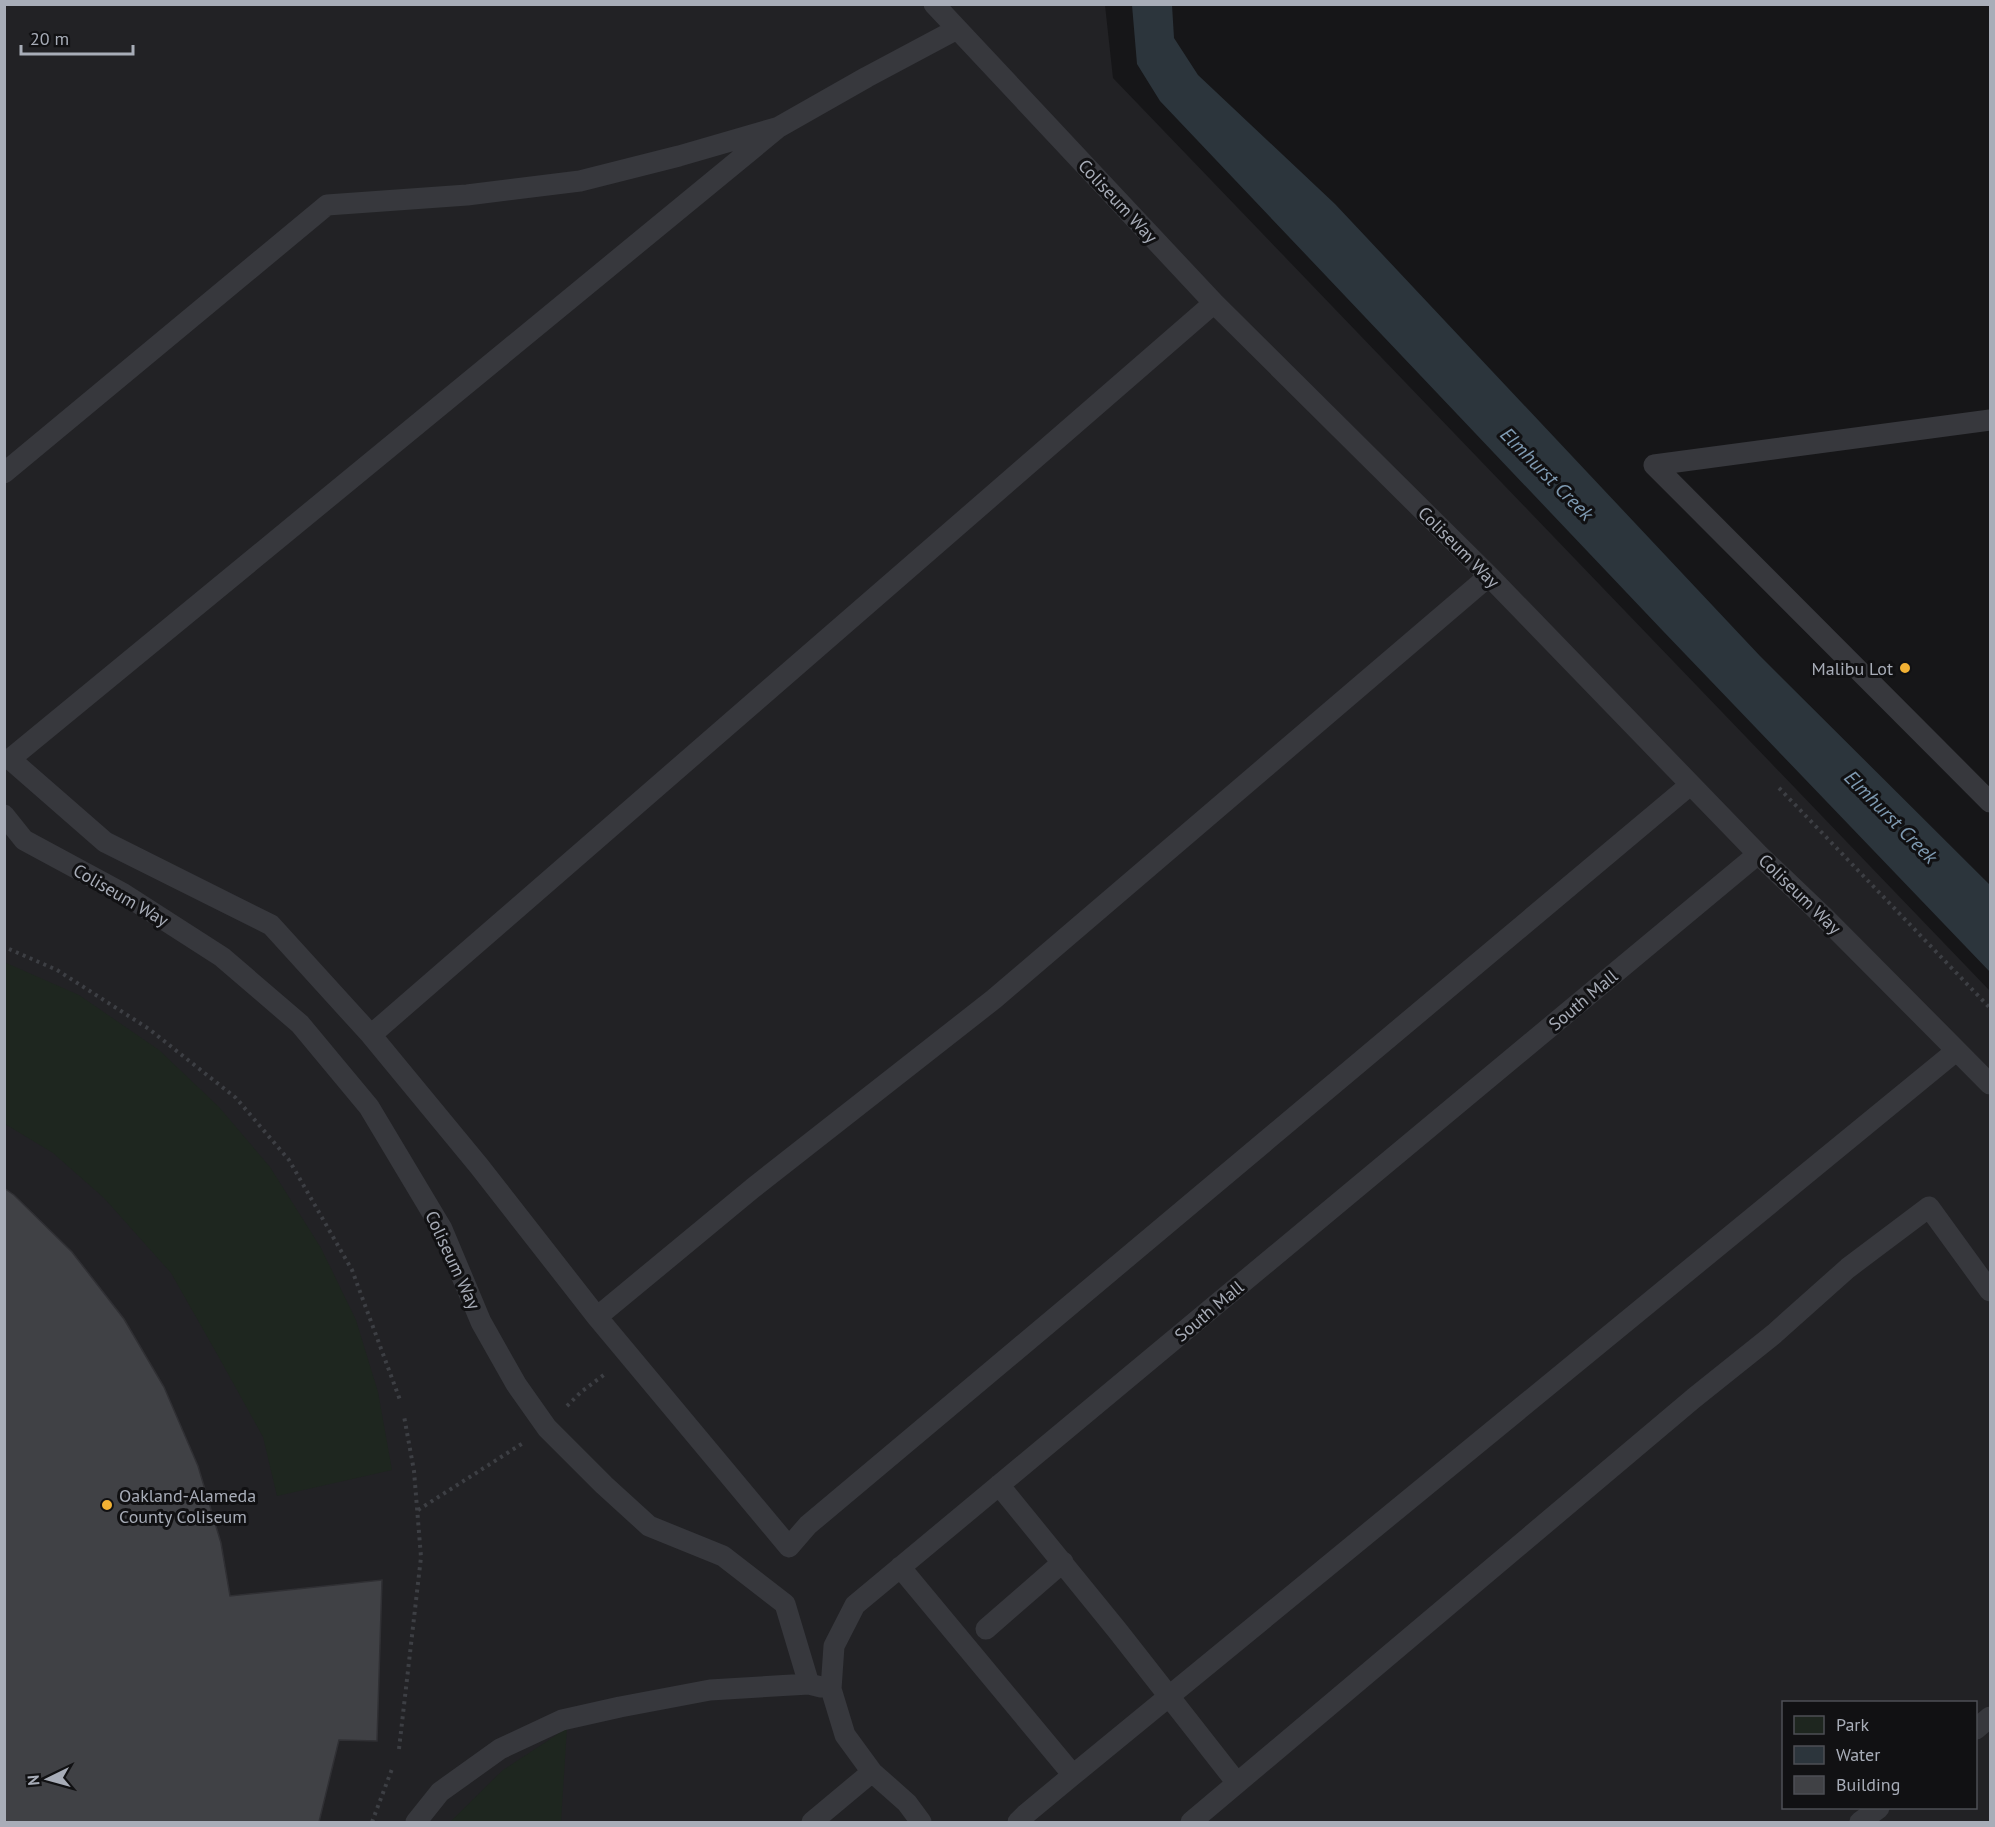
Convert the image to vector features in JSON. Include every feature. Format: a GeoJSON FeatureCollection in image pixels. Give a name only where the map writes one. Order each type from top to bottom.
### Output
{"type":"FeatureCollection","features":[{"type":"Feature","properties":{"kind":"lane","name":"Coliseum Way"},"geometry":{"type":"LineString","coordinates":[[934,4],[1214,303],[1489,576],[1758,854],[1990,1084]]}},
{"type":"Feature","properties":{"kind":"lane"},"geometry":{"type":"LineString","coordinates":[[957,29],[779,127],[7,756],[105,842],[271,925],[371,1035],[479,1166],[597,1317],[789,1547],[808,1525],[1690,785]]}},
{"type":"Feature","properties":{"kind":"lane"},"geometry":{"type":"LineString","coordinates":[[4,473],[327,205],[467,195],[580,181],[779,127]]}},
{"type":"Feature","properties":{"kind":"lane"},"geometry":{"type":"LineString","coordinates":[[371,1035],[1214,303]]}},
{"type":"Feature","properties":{"kind":"lane"},"geometry":{"type":"LineString","coordinates":[[1990,420],[1654,465],[1990,802]]}},
{"type":"Feature","properties":{"kind":"lane"},"geometry":{"type":"LineString","coordinates":[[597,1317],[753,1188],[1003,992],[1489,576]]}},
{"type":"Feature","properties":{"kind":"lane","name":"Coliseum Way"},"geometry":{"type":"LineString","coordinates":[[4,815],[24,840],[124,894],[222,957],[300,1024],[369,1107],[442,1229],[487,1333],[516,1384],[547,1428],[649,1526],[723,1556],[785,1604],[809,1684]]}},
{"type":"Feature","properties":{"kind":"lane","name":"South Mall"},"geometry":{"type":"LineString","coordinates":[[921,1822],[907,1803],[872,1772],[845,1735],[831,1689],[834,1646],[855,1605],[1758,854]]}},
{"type":"Feature","properties":{"kind":"lane"},"geometry":{"type":"LineString","coordinates":[[1018,1822],[1956,1051]]}},
{"type":"Feature","properties":{"kind":"lane"},"geometry":{"type":"LineString","coordinates":[[1191,1822],[1694,1398],[1774,1334],[1848,1268],[1929,1207],[1989,1287]]}},
{"type":"Feature","properties":{"kind":"lane"},"geometry":{"type":"LineString","coordinates":[[999,1485],[1063,1562],[1237,1784]]}},
{"type":"Feature","properties":{"kind":"lane"},"geometry":{"type":"LineString","coordinates":[[986,1629],[1063,1562]]}},
{"type":"Feature","properties":{"kind":"lane"},"geometry":{"type":"LineString","coordinates":[[900,1567],[1073,1775]]}},
{"type":"Feature","properties":{"kind":"lane"},"geometry":{"type":"LineString","coordinates":[[417,1822],[440,1792],[500,1749],[562,1720],[710,1690],[809,1684],[831,1689]]}},
{"type":"Feature","properties":{"kind":"lane"},"geometry":{"type":"LineString","coordinates":[[1977,1728],[1990,1717]]}},
{"type":"Feature","properties":{"kind":"lane"},"geometry":{"type":"LineString","coordinates":[[812,1822],[872,1772]]}},
{"type":"Feature","properties":{"kind":"lane"},"geometry":{"type":"LineString","coordinates":[[1860,1822],[1878,1809]]}},
{"type":"Feature","properties":{"kind":"path"},"geometry":{"type":"LineString","coordinates":[[1779,788],[1990,1008]]}},
{"type":"Feature","properties":{"kind":"path"},"geometry":{"type":"LineString","coordinates":[[9,949],[57,970],[149,1029],[236,1098],[289,1160],[352,1270],[400,1400]]}},
{"type":"Feature","properties":{"kind":"path"},"geometry":{"type":"LineString","coordinates":[[418,1510],[547,1428],[581,1392]]}},
{"type":"Feature","properties":{"kind":"path"},"geometry":{"type":"LineString","coordinates":[[399,1749],[421,1557],[414,1470],[404,1416]]}},
{"type":"Feature","properties":{"kind":"path"},"geometry":{"type":"LineString","coordinates":[[372,1822],[392,1769]]}},
{"type":"Feature","properties":{"kind":"shaded area"},"geometry":{"type":"Polygon","coordinates":[[[5,5],[1105,5],[1113,78],[1990,991],[1990,1822],[5,1822],[5,5]]]}},
{"type":"Feature","properties":{"kind":"green space"},"geometry":{"type":"Polygon","coordinates":[[[4,962],[79,995],[159,1050],[219,1107],[270,1167],[321,1248],[356,1320],[378,1392],[392,1470],[277,1496],[263,1437],[171,1273],[104,1198],[53,1153],[5,1124],[4,962]]]}},
{"type":"Feature","properties":{"kind":"green space"},"geometry":{"type":"Polygon","coordinates":[[[567,1728],[561,1822],[450,1822],[503,1770],[567,1728]]]}},
{"type":"Feature","properties":{"kind":"water","name":"Elmhurst Creek"},"geometry":{"type":"Polygon","coordinates":[[[1132,5],[1172,5],[1174,38],[1198,75],[1335,204],[1760,656],[1990,885],[1990,972],[1160,101],[1137,64],[1132,5]]]}},
{"type":"Feature","properties":{"kind":"building","name":"Oakland-Alameda County Coliseum"},"geometry":{"type":"Polygon","coordinates":[[[4,1188],[72,1252],[124,1319],[164,1387],[198,1466],[221,1543],[230,1596],[382,1580],[377,1741],[339,1740],[319,1822],[4,1822],[4,1188]]]}},
{"type":"Feature","properties":{"kind":"place","name":"Malibu Lot"},"geometry":{"type":"Point","coordinates":[1905,668]}},
{"type":"Feature","properties":{"kind":"place","name":"Oakland-Alameda County Coliseum"},"geometry":{"type":"Point","coordinates":[107,1505]}}]}
